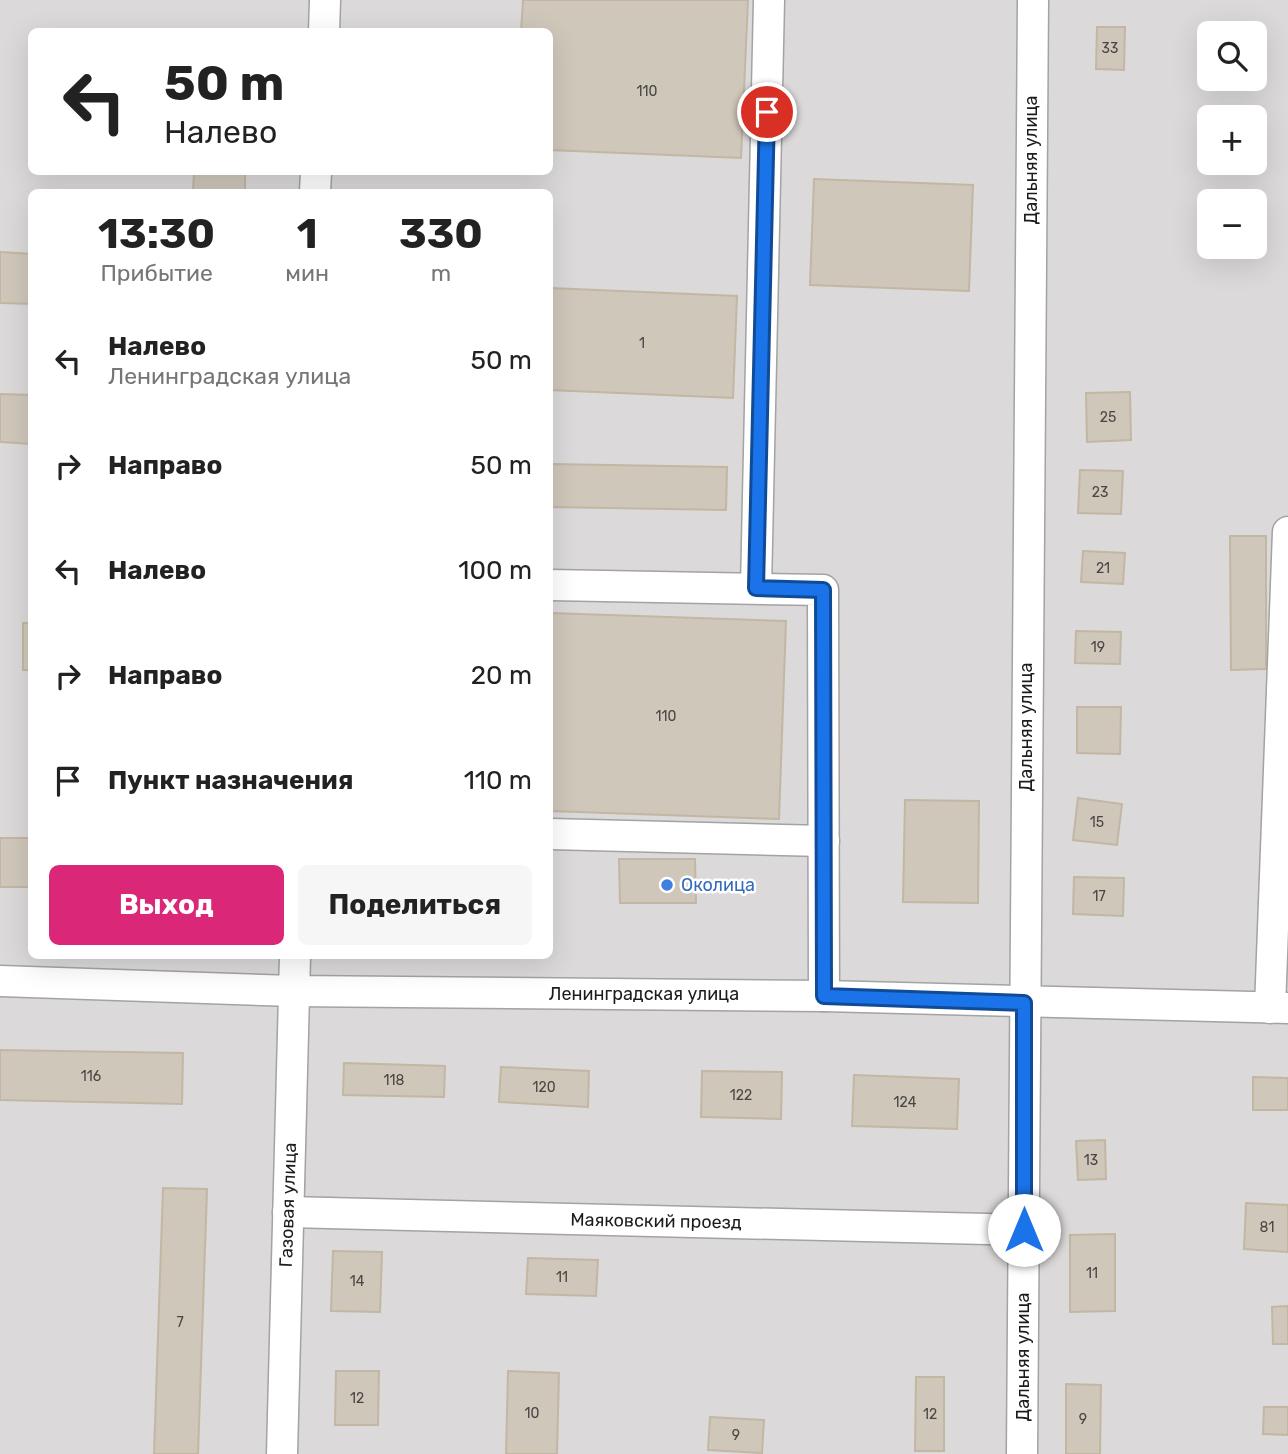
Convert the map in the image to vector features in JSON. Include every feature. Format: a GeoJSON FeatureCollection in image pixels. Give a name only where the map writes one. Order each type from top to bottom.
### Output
{"type":"FeatureCollection","features":[{"type":"Feature","properties":{"kind":"street"},"geometry":{"type":"LineString","coordinates":[[324,28],[326,0]]}},
{"type":"Feature","properties":{"kind":"street"},"geometry":{"type":"LineString","coordinates":[[756,588],[769,0]]}},
{"type":"Feature","properties":{"kind":"street","name":"Дальняя улица"},"geometry":{"type":"LineString","coordinates":[[1022,1454],[1032,0]]}},
{"type":"Feature","properties":{"kind":"street"},"geometry":{"type":"LineString","coordinates":[[1279,1008],[1288,533]]}},
{"type":"Feature","properties":{"kind":"street"},"geometry":{"type":"LineString","coordinates":[[553,585],[823,590],[824,996]]}},
{"type":"Feature","properties":{"kind":"street"},"geometry":{"type":"LineString","coordinates":[[553,834],[824,841]]}},
{"type":"Feature","properties":{"kind":"street","name":"Газовая улица"},"geometry":{"type":"LineString","coordinates":[[282,1454],[295,959]]}},
{"type":"Feature","properties":{"kind":"street","name":"Ленинградская улица"},"geometry":{"type":"LineString","coordinates":[[0,981],[294,991],[824,996],[1279,1008]]}},
{"type":"Feature","properties":{"kind":"street","name":"Маяковский проезд"},"geometry":{"type":"LineString","coordinates":[[288,1212],[1024,1230]]}},
{"type":"Feature","properties":{"kind":"shaded area"},"geometry":{"type":"Polygon","coordinates":[[[0,0],[1288,0],[1288,1454],[0,1454],[0,0]]]}},
{"type":"Feature","properties":{"kind":"building"},"geometry":{"type":"Polygon","coordinates":[[[523,0],[748,0],[741,158],[553,150],[553,28],[521,28],[523,0]]]}},
{"type":"Feature","properties":{"kind":"building"},"geometry":{"type":"Polygon","coordinates":[[[1097,27],[1125,27],[1124,70],[1096,69],[1097,27]]]}},
{"type":"Feature","properties":{"kind":"building"},"geometry":{"type":"Polygon","coordinates":[[[194,175],[245,175],[245,189],[193,189],[194,175]]]}},
{"type":"Feature","properties":{"kind":"building"},"geometry":{"type":"Polygon","coordinates":[[[814,179],[973,185],[969,291],[810,285],[814,179]]]}},
{"type":"Feature","properties":{"kind":"building"},"geometry":{"type":"Polygon","coordinates":[[[0,252],[28,254],[28,304],[0,303],[0,252]]]}},
{"type":"Feature","properties":{"kind":"building"},"geometry":{"type":"Polygon","coordinates":[[[553,288],[737,296],[733,398],[553,390],[553,288]]]}},
{"type":"Feature","properties":{"kind":"building"},"geometry":{"type":"Polygon","coordinates":[[[1130,392],[1131,440],[1087,442],[1086,393],[1130,392]]]}},
{"type":"Feature","properties":{"kind":"building"},"geometry":{"type":"Polygon","coordinates":[[[0,394],[28,395],[28,444],[0,442],[0,394]]]}},
{"type":"Feature","properties":{"kind":"building"},"geometry":{"type":"Polygon","coordinates":[[[553,464],[727,467],[726,510],[553,507],[553,464]]]}},
{"type":"Feature","properties":{"kind":"building"},"geometry":{"type":"Polygon","coordinates":[[[1080,470],[1123,471],[1121,514],[1078,513],[1080,470]]]}},
{"type":"Feature","properties":{"kind":"building"},"geometry":{"type":"Polygon","coordinates":[[[1230,536],[1266,536],[1266,669],[1231,670],[1230,536]]]}},
{"type":"Feature","properties":{"kind":"building"},"geometry":{"type":"Polygon","coordinates":[[[1083,551],[1125,553],[1123,584],[1081,582],[1083,551]]]}},
{"type":"Feature","properties":{"kind":"building"},"geometry":{"type":"Polygon","coordinates":[[[553,613],[786,621],[779,819],[553,811],[553,613]]]}},
{"type":"Feature","properties":{"kind":"building"},"geometry":{"type":"Polygon","coordinates":[[[23,623],[28,623],[28,670],[23,670],[23,623]]]}},
{"type":"Feature","properties":{"kind":"building"},"geometry":{"type":"Polygon","coordinates":[[[1076,631],[1121,632],[1120,664],[1075,663],[1076,631]]]}},
{"type":"Feature","properties":{"kind":"building"},"geometry":{"type":"Polygon","coordinates":[[[1077,707],[1121,707],[1120,754],[1077,753],[1077,707]]]}},
{"type":"Feature","properties":{"kind":"building"},"geometry":{"type":"Polygon","coordinates":[[[1078,798],[1122,804],[1117,845],[1073,840],[1078,798]]]}},
{"type":"Feature","properties":{"kind":"building"},"geometry":{"type":"Polygon","coordinates":[[[905,800],[979,801],[978,903],[903,902],[905,800]]]}},
{"type":"Feature","properties":{"kind":"building"},"geometry":{"type":"Polygon","coordinates":[[[0,838],[28,838],[28,887],[0,887],[0,838]]]}},
{"type":"Feature","properties":{"kind":"building"},"geometry":{"type":"Polygon","coordinates":[[[619,859],[695,859],[696,903],[620,903],[619,859]]]}},
{"type":"Feature","properties":{"kind":"building"},"geometry":{"type":"Polygon","coordinates":[[[1074,877],[1124,878],[1123,916],[1073,914],[1074,877]]]}},
{"type":"Feature","properties":{"kind":"building"},"geometry":{"type":"Polygon","coordinates":[[[0,1050],[183,1053],[182,1104],[0,1100],[0,1050]]]}},
{"type":"Feature","properties":{"kind":"building"},"geometry":{"type":"Polygon","coordinates":[[[344,1063],[445,1066],[444,1097],[343,1095],[344,1063]]]}},
{"type":"Feature","properties":{"kind":"building"},"geometry":{"type":"Polygon","coordinates":[[[501,1067],[589,1071],[588,1107],[499,1102],[501,1067]]]}},
{"type":"Feature","properties":{"kind":"building"},"geometry":{"type":"Polygon","coordinates":[[[702,1071],[782,1072],[781,1119],[701,1117],[702,1071]]]}},
{"type":"Feature","properties":{"kind":"building"},"geometry":{"type":"Polygon","coordinates":[[[854,1075],[959,1079],[957,1129],[852,1126],[854,1075]]]}},
{"type":"Feature","properties":{"kind":"building"},"geometry":{"type":"Polygon","coordinates":[[[1253,1077],[1288,1078],[1288,1110],[1253,1110],[1253,1077]]]}},
{"type":"Feature","properties":{"kind":"building"},"geometry":{"type":"Polygon","coordinates":[[[1105,1140],[1106,1179],[1078,1180],[1076,1141],[1105,1140]]]}},
{"type":"Feature","properties":{"kind":"building"},"geometry":{"type":"Polygon","coordinates":[[[163,1188],[207,1189],[198,1454],[154,1454],[163,1188]]]}},
{"type":"Feature","properties":{"kind":"building"},"geometry":{"type":"Polygon","coordinates":[[[1246,1203],[1288,1205],[1288,1252],[1244,1249],[1246,1203]]]}},
{"type":"Feature","properties":{"kind":"building"},"geometry":{"type":"Polygon","coordinates":[[[1115,1234],[1115,1311],[1070,1312],[1070,1235],[1115,1234]]]}},
{"type":"Feature","properties":{"kind":"building"},"geometry":{"type":"Polygon","coordinates":[[[333,1251],[382,1252],[380,1312],[331,1311],[333,1251]]]}},
{"type":"Feature","properties":{"kind":"building"},"geometry":{"type":"Polygon","coordinates":[[[528,1258],[598,1260],[596,1296],[526,1294],[528,1258]]]}},
{"type":"Feature","properties":{"kind":"building"},"geometry":{"type":"Polygon","coordinates":[[[1288,1306],[1288,1344],[1273,1344],[1272,1307],[1288,1306]]]}},
{"type":"Feature","properties":{"kind":"building"},"geometry":{"type":"Polygon","coordinates":[[[336,1371],[379,1371],[378,1425],[335,1425],[336,1371]]]}},
{"type":"Feature","properties":{"kind":"building"},"geometry":{"type":"Polygon","coordinates":[[[508,1371],[559,1373],[557,1454],[506,1454],[508,1371]]]}},
{"type":"Feature","properties":{"kind":"building"},"geometry":{"type":"Polygon","coordinates":[[[916,1377],[944,1377],[944,1451],[915,1451],[916,1377]]]}},
{"type":"Feature","properties":{"kind":"building"},"geometry":{"type":"Polygon","coordinates":[[[1066,1384],[1101,1385],[1100,1454],[1066,1454],[1066,1384]]]}},
{"type":"Feature","properties":{"kind":"building"},"geometry":{"type":"Polygon","coordinates":[[[1264,1407],[1288,1407],[1288,1435],[1263,1434],[1264,1407]]]}},
{"type":"Feature","properties":{"kind":"building"},"geometry":{"type":"Polygon","coordinates":[[[710,1417],[764,1420],[762,1453],[708,1450],[710,1417]]]}},
{"type":"Feature","properties":{"kind":"place","name":"Околица"},"geometry":{"type":"Point","coordinates":[667,885]}},
{"type":"Feature","properties":{"kind":"route"},"geometry":{"type":"LineString","coordinates":[[767,112],[756,588],[823,590],[824,996],[1024,1003],[1024,1230]]}}]}
